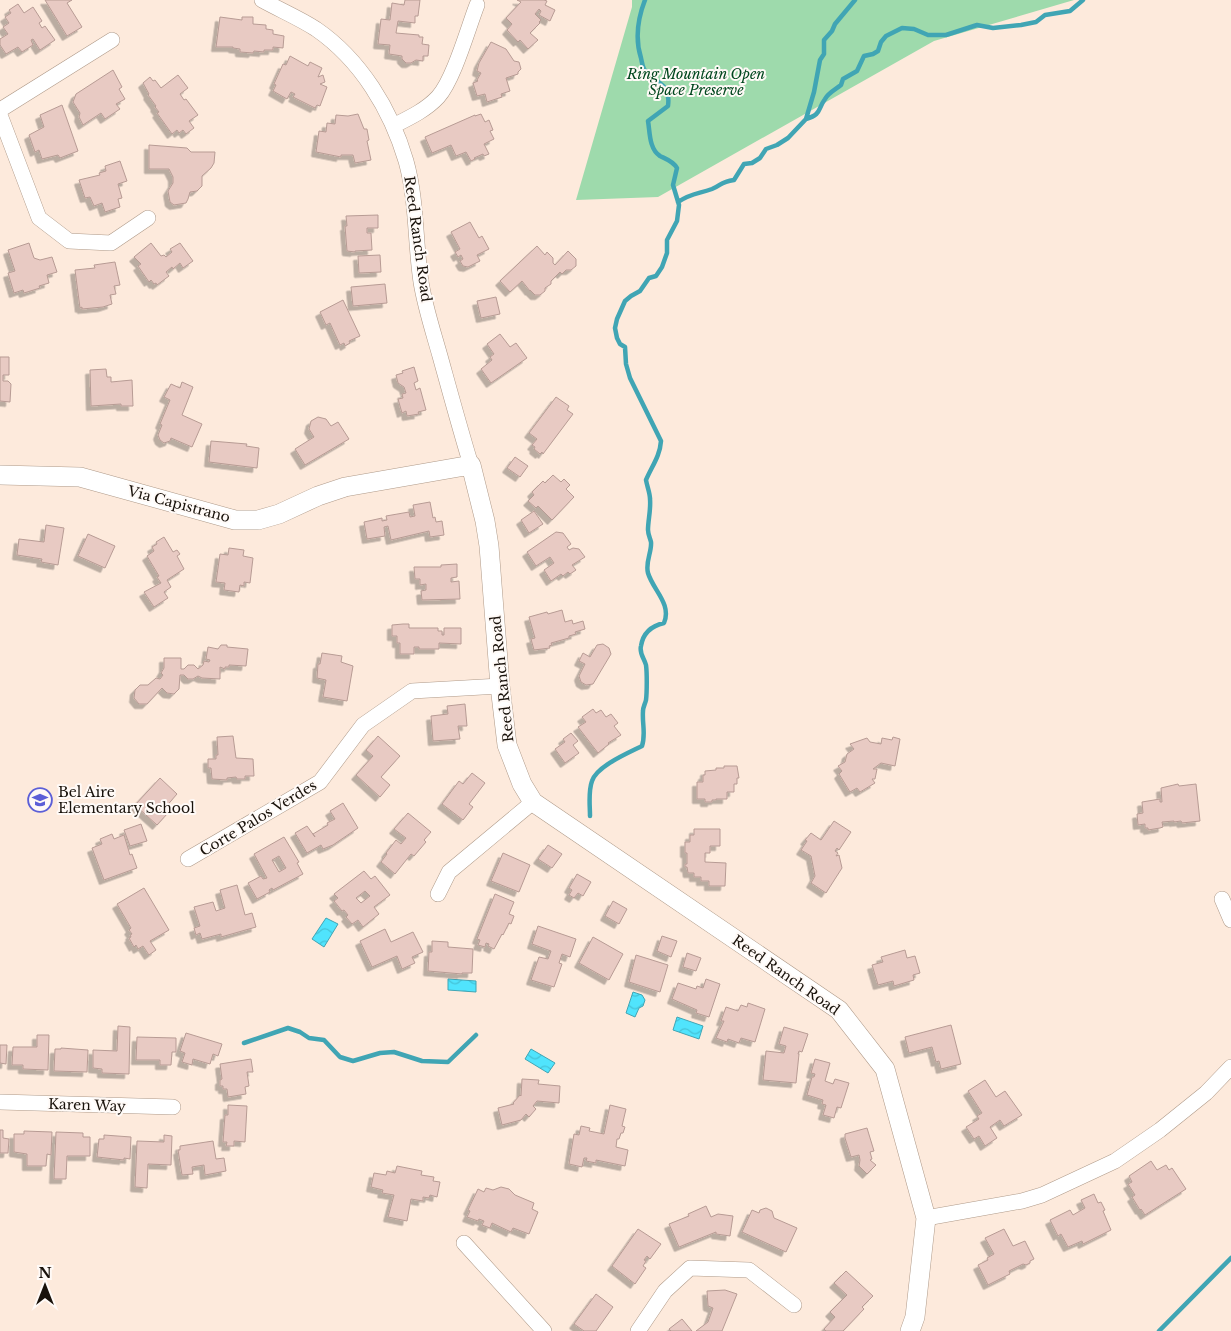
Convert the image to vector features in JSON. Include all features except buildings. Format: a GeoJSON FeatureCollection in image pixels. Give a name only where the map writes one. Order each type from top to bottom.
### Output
{"type":"FeatureCollection","features":[{"type":"Feature","properties":{"kind":"street","name":"Reed Ranch Road"},"geometry":{"type":"LineString","coordinates":[[262,0],[315,29],[332,42],[367,78],[393,126],[406,162],[412,190],[421,283],[430,322],[486,520],[490,546],[500,686],[507,745],[522,784],[533,802],[839,1010],[885,1069],[926,1218],[915,1317],[910,1331]]}},
{"type":"Feature","properties":{"kind":"street"},"geometry":{"type":"LineString","coordinates":[[393,126],[415,115],[438,96],[448,80],[477,5]]}},
{"type":"Feature","properties":{"kind":"street"},"geometry":{"type":"LineString","coordinates":[[0,110],[112,40]]}},
{"type":"Feature","properties":{"kind":"street"},"geometry":{"type":"LineString","coordinates":[[0,115],[39,218],[69,241],[111,243],[148,218]]}},
{"type":"Feature","properties":{"kind":"street","name":"Via Capistrano"},"geometry":{"type":"LineString","coordinates":[[0,475],[80,477],[235,520],[258,520],[279,514],[318,496],[345,487],[471,465]]}},
{"type":"Feature","properties":{"kind":"street","name":"Corte Palos Verdes"},"geometry":{"type":"LineString","coordinates":[[188,860],[320,782],[363,725],[412,691],[500,686]]}},
{"type":"Feature","properties":{"kind":"street"},"geometry":{"type":"LineString","coordinates":[[438,894],[449,872],[533,802]]}},
{"type":"Feature","properties":{"kind":"street"},"geometry":{"type":"LineString","coordinates":[[1222,899],[1231,920]]}},
{"type":"Feature","properties":{"kind":"street"},"geometry":{"type":"LineString","coordinates":[[926,1218],[1022,1201],[1042,1195],[1115,1161],[1160,1130],[1206,1092],[1231,1067]]}},
{"type":"Feature","properties":{"kind":"street","name":"Karen Way"},"geometry":{"type":"LineString","coordinates":[[0,1102],[173,1108]]}},
{"type":"Feature","properties":{"kind":"street"},"geometry":{"type":"LineString","coordinates":[[464,1243],[544,1331]]}},
{"type":"Feature","properties":{"kind":"street"},"geometry":{"type":"LineString","coordinates":[[638,1331],[665,1291],[690,1268],[750,1270],[794,1305]]}},
{"type":"Feature","properties":{"kind":"green space","name":"Ring Mountain Open Space Preserve"},"geometry":{"type":"Polygon","coordinates":[[[632,0],[1074,0],[934,41],[658,197],[576,200],[632,7],[632,0]]]}},
{"type":"Feature","properties":{"kind":"water"},"geometry":{"type":"Polygon","coordinates":[[[326,918],[338,924],[324,947],[312,939],[326,918]]]}},
{"type":"Feature","properties":{"kind":"water"},"geometry":{"type":"Polygon","coordinates":[[[448,979],[476,981],[476,992],[448,990],[448,979]]]}},
{"type":"Feature","properties":{"kind":"water"},"geometry":{"type":"Polygon","coordinates":[[[633,992],[642,995],[645,1000],[635,1017],[626,1013],[633,992]]]}},
{"type":"Feature","properties":{"kind":"water"},"geometry":{"type":"Polygon","coordinates":[[[677,1017],[703,1026],[699,1039],[673,1030],[677,1017]]]}},
{"type":"Feature","properties":{"kind":"water"},"geometry":{"type":"Polygon","coordinates":[[[531,1049],[555,1063],[548,1073],[525,1059],[531,1049]]]}},
{"type":"Feature","properties":{"kind":"waterway"},"geometry":{"type":"LineString","coordinates":[[590,816],[590,790],[595,775],[614,760],[642,746],[644,737],[643,710],[646,700],[647,677],[641,646],[646,634],[655,626],[664,623],[666,616],[664,603],[650,579],[647,569],[651,542],[648,530],[650,497],[646,480],[657,456],[661,441],[630,378],[626,364],[625,347],[620,344],[615,328],[625,301],[640,291],[649,278],[656,276],[662,267],[667,253],[667,240],[677,221],[679,205],[673,185],[677,168],[656,153],[650,135],[648,121],[668,106],[668,98],[662,84],[649,74],[642,65],[638,36],[639,21],[645,0]]}},
{"type":"Feature","properties":{"kind":"waterway"},"geometry":{"type":"LineString","coordinates":[[678,202],[691,195],[734,180],[744,164],[752,163],[760,158],[766,149],[788,138],[806,119],[814,92],[820,60],[824,54],[824,40],[855,0]]}},
{"type":"Feature","properties":{"kind":"waterway"},"geometry":{"type":"LineString","coordinates":[[806,119],[817,113],[826,97],[841,85],[843,79],[857,71],[864,56],[878,51],[881,42],[886,36],[902,28],[914,29],[928,35],[946,35],[977,25],[993,28],[1021,25],[1036,22],[1045,15],[1070,11],[1083,0]]}},
{"type":"Feature","properties":{"kind":"waterway"},"geometry":{"type":"LineString","coordinates":[[244,1043],[288,1028],[300,1032],[309,1038],[324,1040],[340,1057],[353,1061],[380,1053],[394,1052],[422,1061],[448,1062],[476,1035]]}},
{"type":"Feature","properties":{"kind":"waterway"},"geometry":{"type":"LineString","coordinates":[[1159,1331],[1231,1258]]}},
{"type":"Feature","properties":{"kind":"place","name":"Bel Aire Elementary School"},"geometry":{"type":"Point","coordinates":[40,800]}}]}
